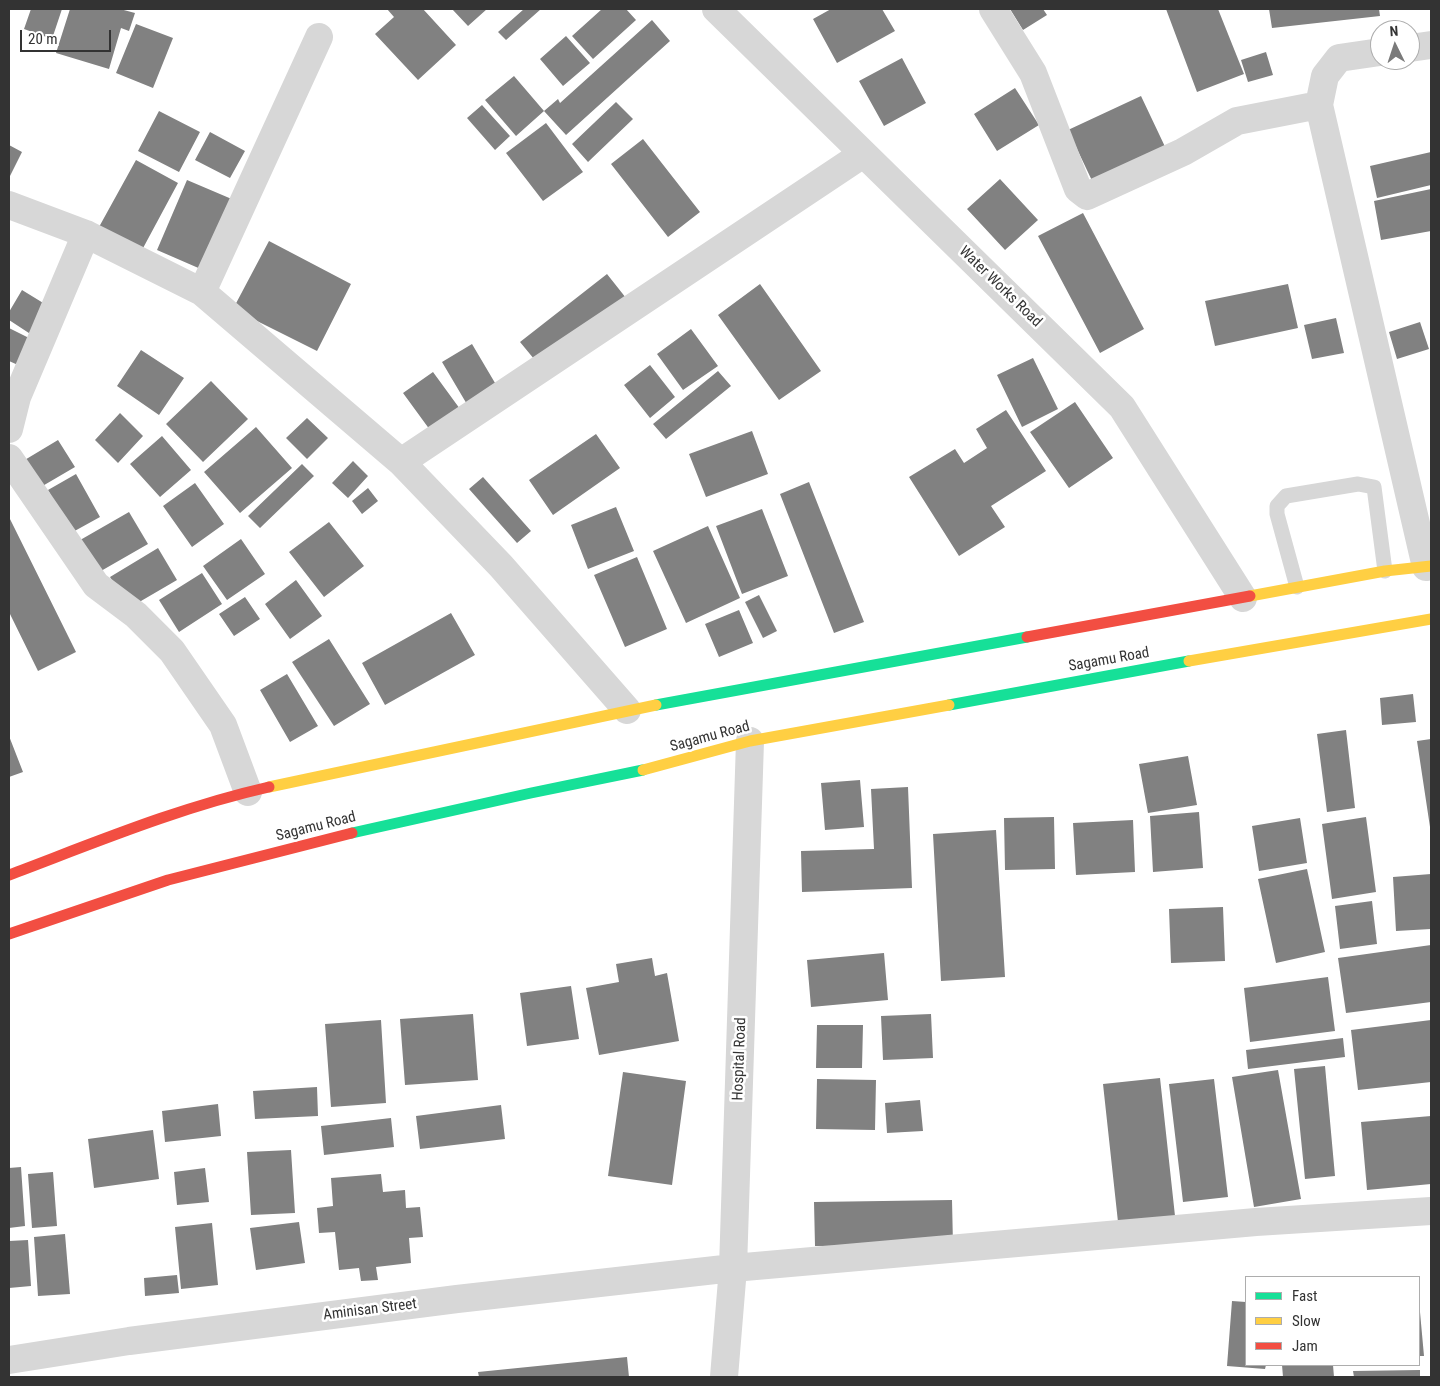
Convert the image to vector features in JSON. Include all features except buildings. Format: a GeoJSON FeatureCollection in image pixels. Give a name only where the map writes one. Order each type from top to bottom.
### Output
{"type":"FeatureCollection","features":[{"type":"Feature","properties":{"kind":"highway"},"geometry":{"type":"LineString","coordinates":[[9,874],[138,826],[248,792],[627,710],[1385,571],[1428,567]]}},
{"type":"Feature","properties":{"kind":"highway","name":"Sagamu Road"},"geometry":{"type":"LineString","coordinates":[[9,934],[168,880],[310,843],[531,793],[640,771],[750,741],[1243,651],[1431,619]]}},
{"type":"Feature","properties":{"kind":"street","name":"Water Works Road"},"geometry":{"type":"LineString","coordinates":[[716,9],[1122,406],[1243,598]]}},
{"type":"Feature","properties":{"kind":"street"},"geometry":{"type":"LineString","coordinates":[[993,9],[1033,73],[1078,189],[1087,196],[1183,152],[1237,121],[1320,105]]}},
{"type":"Feature","properties":{"kind":"street"},"geometry":{"type":"LineString","coordinates":[[202,292],[320,37]]}},
{"type":"Feature","properties":{"kind":"street"},"geometry":{"type":"LineString","coordinates":[[1370,53],[1339,58],[1324,76],[1320,105],[1428,567]]}},
{"type":"Feature","properties":{"kind":"street"},"geometry":{"type":"LineString","coordinates":[[401,462],[863,154]]}},
{"type":"Feature","properties":{"kind":"street"},"geometry":{"type":"LineString","coordinates":[[9,205],[86,234],[202,292],[401,462],[501,566],[627,710]]}},
{"type":"Feature","properties":{"kind":"street"},"geometry":{"type":"LineString","coordinates":[[9,429],[17,397],[86,234]]}},
{"type":"Feature","properties":{"kind":"street"},"geometry":{"type":"LineString","coordinates":[[9,458],[96,585],[136,616],[172,651],[223,725],[248,792]]}},
{"type":"Feature","properties":{"kind":"street","name":"Hospital Road"},"geometry":{"type":"LineString","coordinates":[[724,1377],[733,1268],[750,741]]}},
{"type":"Feature","properties":{"kind":"street","name":"Aminisan Street"},"geometry":{"type":"LineString","coordinates":[[9,1360],[129,1341],[457,1299],[733,1268],[1256,1222],[1431,1211]]}},
{"type":"Feature","properties":{"kind":"lane"},"geometry":{"type":"LineString","coordinates":[[1297,587],[1277,514],[1277,506],[1286,496],[1358,484],[1374,487],[1385,571]]}},
{"type":"Feature","properties":{"kind":"traffic: fast"},"geometry":{"type":"LineString","coordinates":[[656,705],[1027,637]]}},
{"type":"Feature","properties":{"kind":"traffic: fast"},"geometry":{"type":"LineString","coordinates":[[949,705],[1189,661]]}},
{"type":"Feature","properties":{"kind":"traffic: fast"},"geometry":{"type":"LineString","coordinates":[[352,833],[643,770]]}},
{"type":"Feature","properties":{"kind":"traffic: slow"},"geometry":{"type":"LineString","coordinates":[[1250,596],[1385,571],[1431,566]]}},
{"type":"Feature","properties":{"kind":"traffic: slow"},"geometry":{"type":"LineString","coordinates":[[1189,661],[1431,619]]}},
{"type":"Feature","properties":{"kind":"traffic: slow"},"geometry":{"type":"LineString","coordinates":[[269,787],[656,705]]}},
{"type":"Feature","properties":{"kind":"traffic: slow"},"geometry":{"type":"LineString","coordinates":[[643,770],[750,741],[949,705]]}},
{"type":"Feature","properties":{"kind":"traffic: jam"},"geometry":{"type":"LineString","coordinates":[[1027,637],[1250,596]]}},
{"type":"Feature","properties":{"kind":"traffic: jam"},"geometry":{"type":"LineString","coordinates":[[9,875],[170,815],[269,787]]}},
{"type":"Feature","properties":{"kind":"traffic: jam"},"geometry":{"type":"LineString","coordinates":[[9,934],[168,880],[352,833]]}}]}
